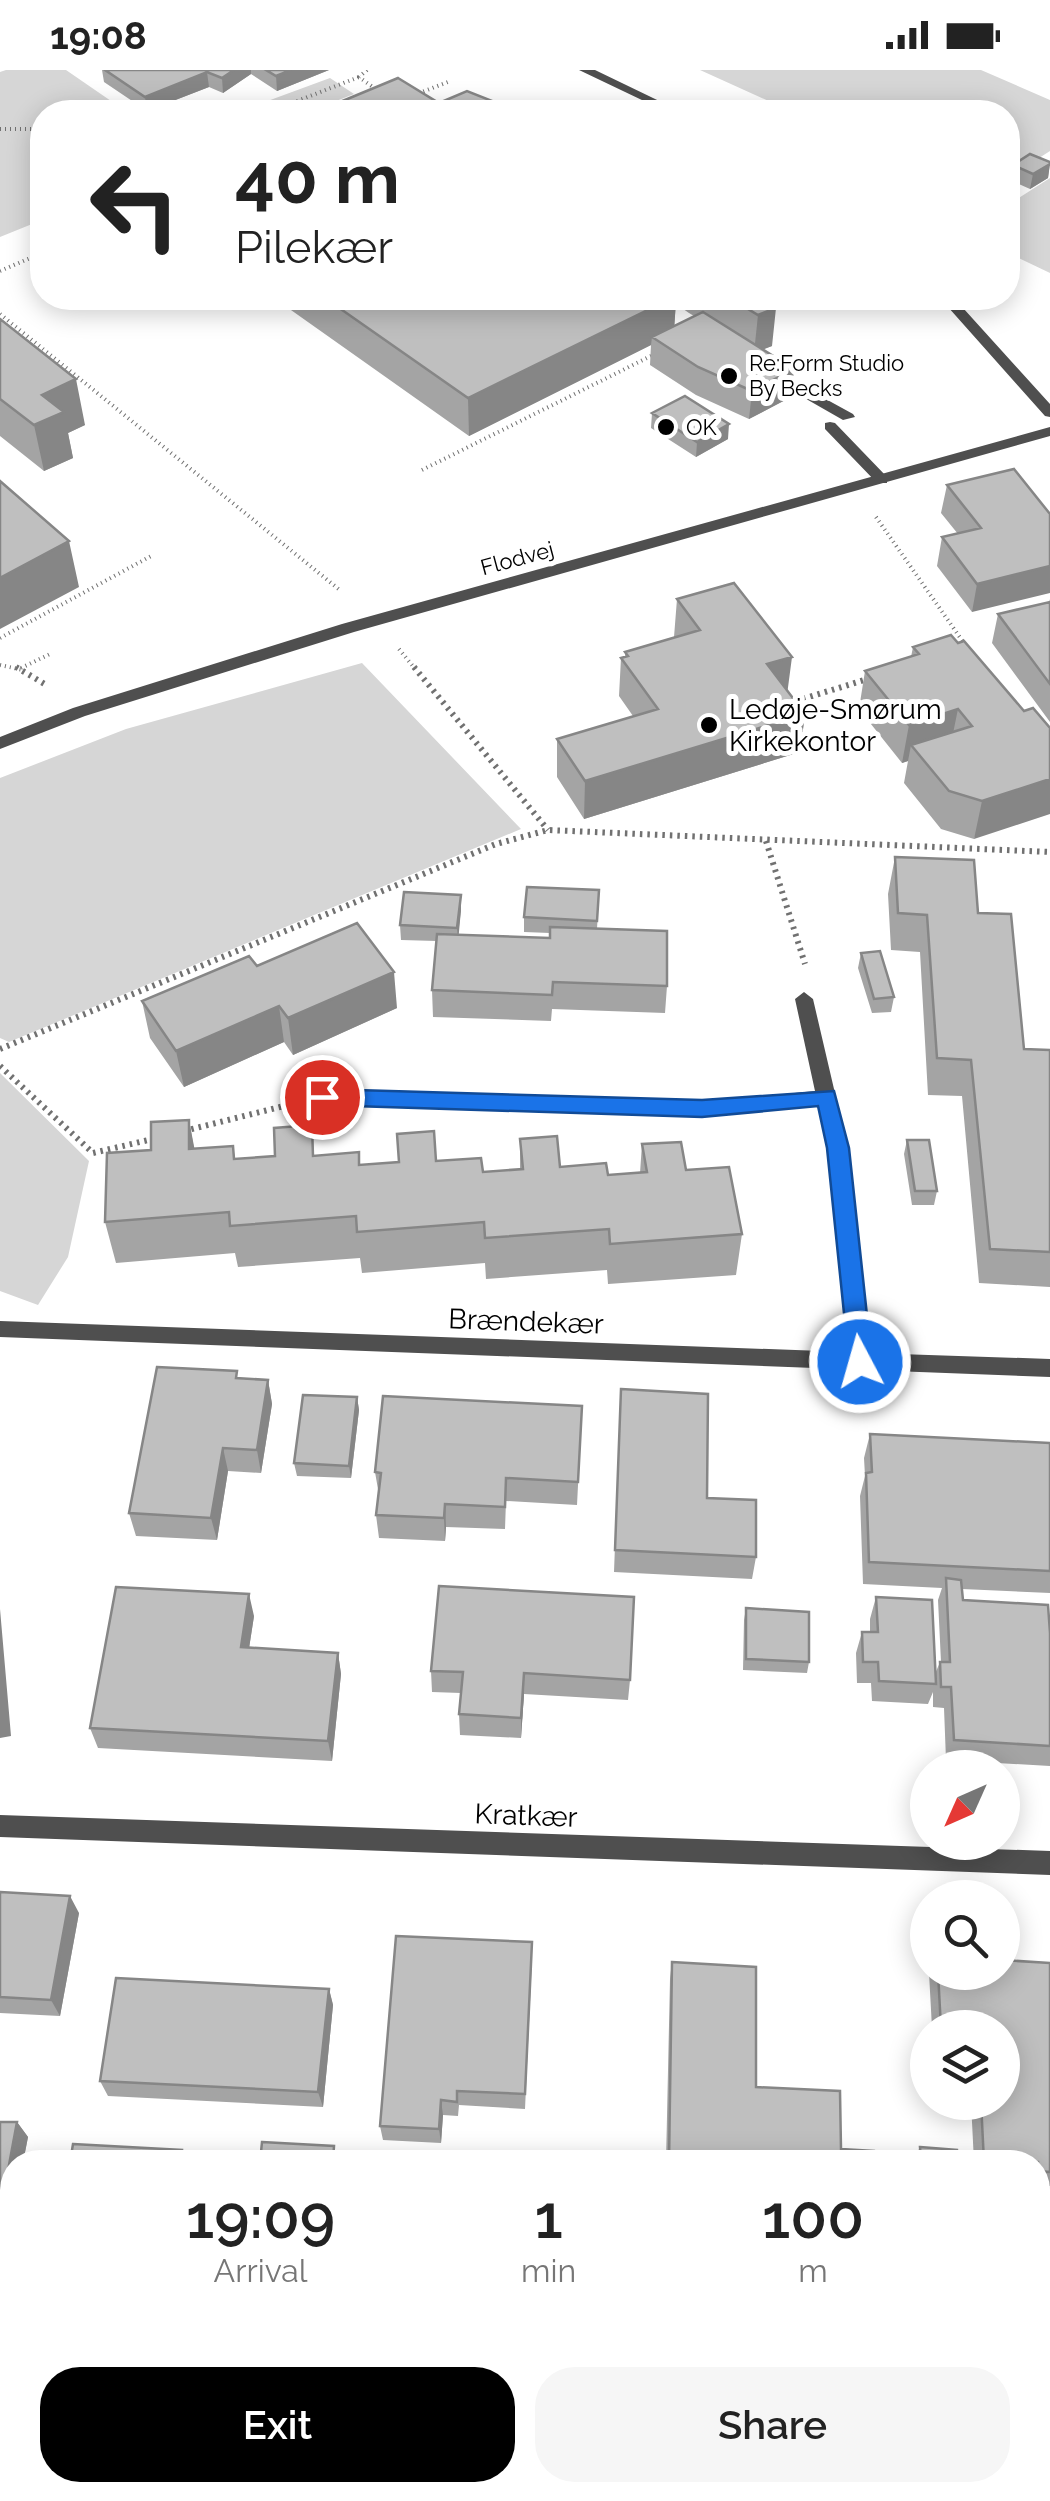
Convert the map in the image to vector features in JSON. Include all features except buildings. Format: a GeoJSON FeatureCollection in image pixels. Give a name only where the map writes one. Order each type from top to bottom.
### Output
{"type":"FeatureCollection","features":[{"type":"Feature","properties":{"kind":"street"},"geometry":{"type":"LineString","coordinates":[[585,70],[650,100]]}},
{"type":"Feature","properties":{"kind":"street"},"geometry":{"type":"LineString","coordinates":[[958,310],[1050,413]]}},
{"type":"Feature","properties":{"kind":"street"},"geometry":{"type":"LineString","coordinates":[[749,361],[848,417]]}},
{"type":"Feature","properties":{"kind":"street"},"geometry":{"type":"LineString","coordinates":[[830,426],[882,480]]}},
{"type":"Feature","properties":{"kind":"street","name":"Flodvej"},"geometry":{"type":"LineString","coordinates":[[0,743],[79,712],[376,620],[1050,431]]}},
{"type":"Feature","properties":{"kind":"street"},"geometry":{"type":"LineString","coordinates":[[804,1000],[838,1148],[860,1362]]}},
{"type":"Feature","properties":{"kind":"street"},"geometry":{"type":"LineString","coordinates":[[322,1097],[702,1109],[826,1097]]}},
{"type":"Feature","properties":{"kind":"street","name":"Brændekær"},"geometry":{"type":"LineString","coordinates":[[0,1328],[1050,1368]]}},
{"type":"Feature","properties":{"kind":"street","name":"Kratkær"},"geometry":{"type":"LineString","coordinates":[[0,1826],[1050,1863]]}},
{"type":"Feature","properties":{"kind":"path"},"geometry":{"type":"LineString","coordinates":[[299,100],[360,76],[366,70]]}},
{"type":"Feature","properties":{"kind":"path"},"geometry":{"type":"LineString","coordinates":[[360,76],[384,95]]}},
{"type":"Feature","properties":{"kind":"path"},"geometry":{"type":"LineString","coordinates":[[412,96],[448,82]]}},
{"type":"Feature","properties":{"kind":"path"},"geometry":{"type":"LineString","coordinates":[[0,129],[30,129]]}},
{"type":"Feature","properties":{"kind":"path"},"geometry":{"type":"LineString","coordinates":[[0,271],[30,258]]}},
{"type":"Feature","properties":{"kind":"path"},"geometry":{"type":"LineString","coordinates":[[0,314],[376,620],[548,830]]}},
{"type":"Feature","properties":{"kind":"path"},"geometry":{"type":"LineString","coordinates":[[422,470],[664,349]]}},
{"type":"Feature","properties":{"kind":"path"},"geometry":{"type":"LineString","coordinates":[[855,487],[968,648],[952,653]]}},
{"type":"Feature","properties":{"kind":"path"},"geometry":{"type":"LineString","coordinates":[[0,638],[154,555]]}},
{"type":"Feature","properties":{"kind":"path"},"geometry":{"type":"LineString","coordinates":[[20,668],[50,654]]}},
{"type":"Feature","properties":{"kind":"path"},"geometry":{"type":"LineString","coordinates":[[796,701],[888,672]]}},
{"type":"Feature","properties":{"kind":"path"},"geometry":{"type":"LineString","coordinates":[[0,1048],[496,844],[548,830],[1050,852]]}},
{"type":"Feature","properties":{"kind":"path"},"geometry":{"type":"LineString","coordinates":[[766,841],[812,988],[804,1000]]}},
{"type":"Feature","properties":{"kind":"path"},"geometry":{"type":"LineString","coordinates":[[0,1066],[92,1154],[322,1097]]}},
{"type":"Feature","properties":{"kind":"shaded area"},"geometry":{"type":"Polygon","coordinates":[[[66,70],[110,100],[30,100],[30,225],[0,237],[0,72],[66,70]]]}},
{"type":"Feature","properties":{"kind":"shaded area"},"geometry":{"type":"Polygon","coordinates":[[[700,70],[981,70],[1050,100],[1050,151],[1020,170],[1020,100],[766,100],[700,70]]]}},
{"type":"Feature","properties":{"kind":"shaded area"},"geometry":{"type":"Polygon","coordinates":[[[330,78],[354,94],[339,100],[270,100],[330,78]]]}},
{"type":"Feature","properties":{"kind":"shaded area"},"geometry":{"type":"Polygon","coordinates":[[[1050,178],[1050,273],[1020,259],[1020,197],[1050,178]]]}},
{"type":"Feature","properties":{"kind":"shaded area"},"geometry":{"type":"Polygon","coordinates":[[[362,663],[521,829],[9,1042],[0,1038],[0,778],[126,729],[362,663]]]}},
{"type":"Feature","properties":{"kind":"shaded area"},"geometry":{"type":"Polygon","coordinates":[[[0,1073],[89,1161],[68,1257],[38,1305],[0,1291],[0,1073]]]}},
{"type":"Feature","properties":{"kind":"place","name":"Re:Form Studio By Becks"},"geometry":{"type":"Point","coordinates":[729,376]}},
{"type":"Feature","properties":{"kind":"place","name":"OK"},"geometry":{"type":"Point","coordinates":[666,427]}},
{"type":"Feature","properties":{"kind":"place","name":"Ledøje-Smørum Kirkekontor"},"geometry":{"type":"Point","coordinates":[709,725]}},
{"type":"Feature","properties":{"kind":"route"},"geometry":{"type":"LineString","coordinates":[[322,1097],[702,1109],[826,1097],[838,1148],[860,1362]]}}]}
